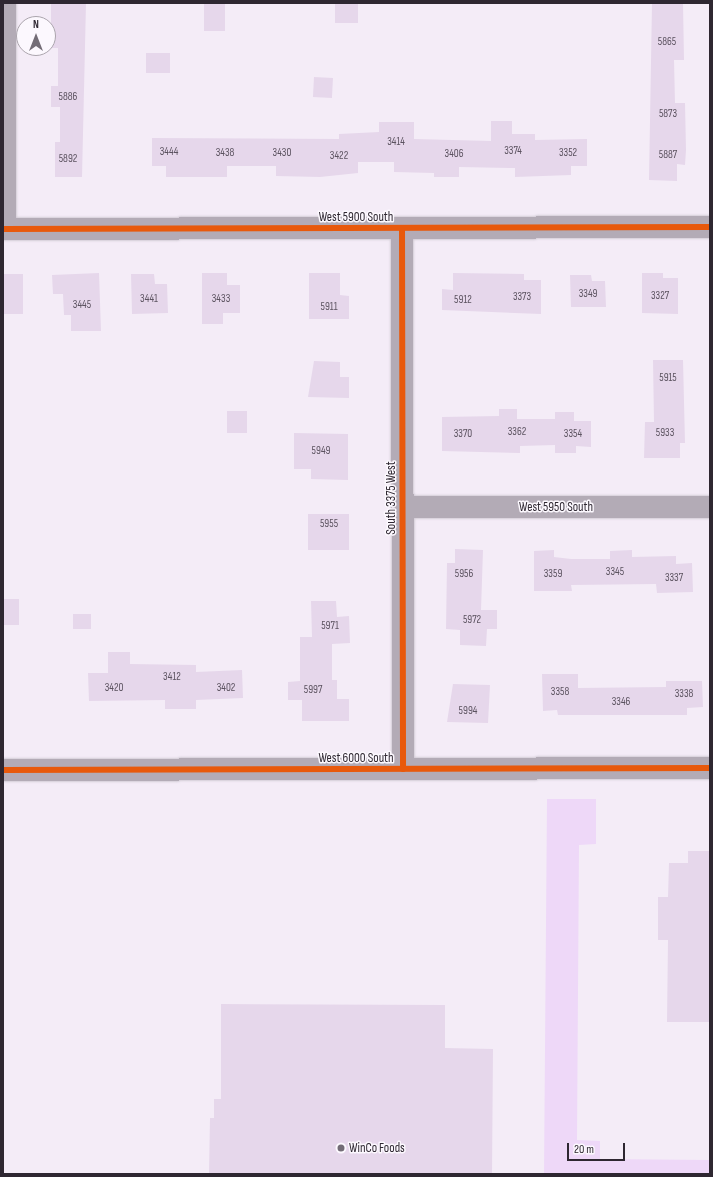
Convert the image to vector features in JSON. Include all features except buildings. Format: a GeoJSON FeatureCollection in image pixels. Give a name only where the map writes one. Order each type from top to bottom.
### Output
{"type":"FeatureCollection","features":[{"type":"Feature","properties":{"kind":"street"},"geometry":{"type":"LineString","coordinates":[[4,229],[5,3]]}},
{"type":"Feature","properties":{"kind":"street","name":"West 5900 South"},"geometry":{"type":"LineString","coordinates":[[4,229],[710,227]]}},
{"type":"Feature","properties":{"kind":"street","name":"South 3375 West"},"geometry":{"type":"LineString","coordinates":[[402,228],[403,769]]}},
{"type":"Feature","properties":{"kind":"street","name":"West 5950 South"},"geometry":{"type":"LineString","coordinates":[[402,507],[710,507]]}},
{"type":"Feature","properties":{"kind":"street","name":"West 6000 South"},"geometry":{"type":"LineString","coordinates":[[3,770],[710,768]]}},
{"type":"Feature","properties":{"kind":"shaded area"},"geometry":{"type":"Polygon","coordinates":[[[547,799],[596,799],[596,844],[579,845],[577,1140],[600,1141],[600,1159],[710,1160],[710,1174],[544,1174],[547,799]]]}},
{"type":"Feature","properties":{"kind":"cycle path"},"geometry":{"type":"LineString","coordinates":[[3,229],[710,227]]}},
{"type":"Feature","properties":{"kind":"cycle path"},"geometry":{"type":"LineString","coordinates":[[402,228],[403,769]]}},
{"type":"Feature","properties":{"kind":"cycle path"},"geometry":{"type":"LineString","coordinates":[[3,770],[710,768]]}},
{"type":"Feature","properties":{"kind":"place","name":"WinCo Foods"},"geometry":{"type":"Point","coordinates":[341,1148]}}]}
